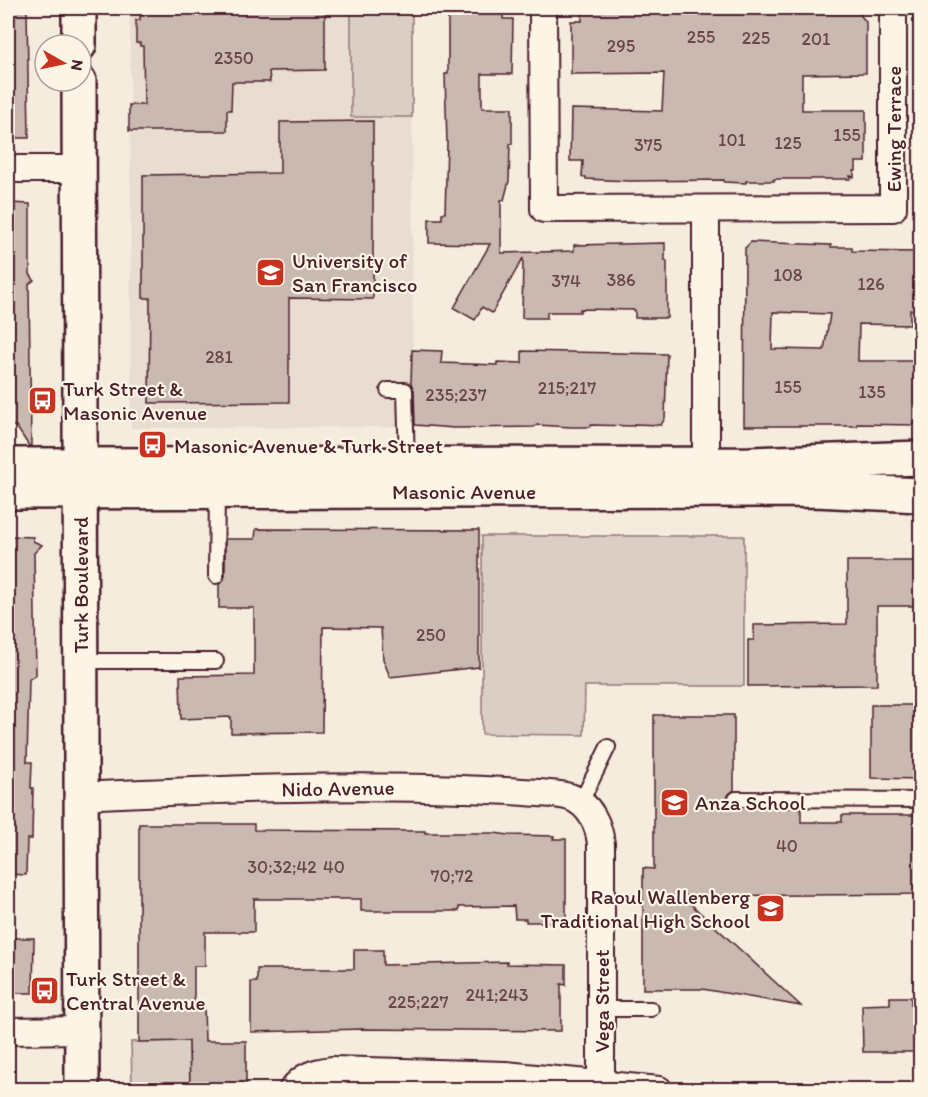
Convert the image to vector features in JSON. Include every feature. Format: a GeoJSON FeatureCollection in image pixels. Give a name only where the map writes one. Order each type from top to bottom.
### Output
{"type":"FeatureCollection","features":[{"type":"Feature","properties":{"kind":"main road"},"geometry":{"type":"LineString","coordinates":[[79,8],[79,33]]}},
{"type":"Feature","properties":{"kind":"main road","name":"Turk Boulevard"},"geometry":{"type":"LineString","coordinates":[[80,93],[82,1089]]}},
{"type":"Feature","properties":{"kind":"main road","name":"Masonic Avenue"},"geometry":{"type":"LineString","coordinates":[[8,465],[80,478],[217,491],[706,477],[921,458]]}},
{"type":"Feature","properties":{"kind":"main road","name":"Masonic Avenue"},"geometry":{"type":"LineString","coordinates":[[8,492],[80,478],[407,465],[706,477],[815,490],[921,495]]}},
{"type":"Feature","properties":{"kind":"street","name":"Ewing Terrace"},"geometry":{"type":"LineString","coordinates":[[543,8],[544,209],[893,208],[893,8]]}},
{"type":"Feature","properties":{"kind":"street"},"geometry":{"type":"LineString","coordinates":[[8,169],[80,169]]}},
{"type":"Feature","properties":{"kind":"street"},"geometry":{"type":"LineString","coordinates":[[706,209],[706,477]]}},
{"type":"Feature","properties":{"kind":"street","name":"Nido Avenue"},"geometry":{"type":"LineString","coordinates":[[81,796],[298,787],[399,787],[475,789],[558,795],[570,797],[585,808]]}},
{"type":"Feature","properties":{"kind":"street","name":"Vega Street"},"geometry":{"type":"LineString","coordinates":[[585,808],[599,831],[601,844],[601,1083]]}},
{"type":"Feature","properties":{"kind":"street"},"geometry":{"type":"LineString","coordinates":[[8,1031],[81,1030]]}},
{"type":"Feature","properties":{"kind":"street"},"geometry":{"type":"LineString","coordinates":[[292,1089],[307,1076],[333,1070],[461,1073],[659,1089]]}},
{"type":"Feature","properties":{"kind":"lane"},"geometry":{"type":"LineString","coordinates":[[388,390],[405,390],[407,465]]}},
{"type":"Feature","properties":{"kind":"lane"},"geometry":{"type":"LineString","coordinates":[[216,576],[217,491]]}},
{"type":"Feature","properties":{"kind":"lane"},"geometry":{"type":"LineString","coordinates":[[80,661],[216,661]]}},
{"type":"Feature","properties":{"kind":"lane"},"geometry":{"type":"LineString","coordinates":[[585,808],[608,747]]}},
{"type":"Feature","properties":{"kind":"lane"},"geometry":{"type":"LineString","coordinates":[[736,799],[921,800]]}},
{"type":"Feature","properties":{"kind":"lane"},"geometry":{"type":"LineString","coordinates":[[601,1009],[651,1009]]}},
{"type":"Feature","properties":{"kind":"shaded area","name":"University of San Francisco"},"geometry":{"type":"Polygon","coordinates":[[[130,8],[412,8],[413,427],[131,428],[130,8]]]}},
{"type":"Feature","properties":{"kind":"shaded area"},"geometry":{"type":"Polygon","coordinates":[[[351,8],[412,8],[412,117],[351,117],[351,8]]]}},
{"type":"Feature","properties":{"kind":"shaded area"},"geometry":{"type":"Polygon","coordinates":[[[482,536],[744,536],[744,686],[585,686],[584,735],[482,734],[482,536]]]}},
{"type":"Feature","properties":{"kind":"shaded area"},"geometry":{"type":"Polygon","coordinates":[[[189,1041],[190,1089],[132,1089],[131,1042],[189,1041]]]}},
{"type":"Feature","properties":{"kind":"building"},"geometry":{"type":"Polygon","coordinates":[[[8,8],[27,8],[29,138],[8,138],[8,8]]]}},
{"type":"Feature","properties":{"kind":"building"},"geometry":{"type":"Polygon","coordinates":[[[143,8],[325,8],[325,70],[269,71],[270,82],[232,82],[231,110],[227,110],[227,131],[129,131],[129,105],[144,105],[143,46],[136,43],[136,20],[144,16],[143,8]]]}},
{"type":"Feature","properties":{"kind":"building"},"geometry":{"type":"Polygon","coordinates":[[[448,8],[503,8],[503,19],[513,19],[512,74],[482,74],[482,108],[512,108],[509,181],[504,200],[501,200],[501,253],[574,251],[574,245],[665,243],[667,318],[635,318],[635,310],[580,309],[580,312],[547,312],[547,318],[522,318],[523,258],[492,313],[482,307],[475,320],[454,308],[490,244],[429,243],[429,219],[442,219],[442,213],[445,213],[447,143],[445,74],[448,74],[448,8]]]}},
{"type":"Feature","properties":{"kind":"building"},"geometry":{"type":"Polygon","coordinates":[[[582,8],[854,8],[854,11],[858,12],[866,22],[866,73],[802,74],[802,110],[866,110],[866,162],[856,162],[854,177],[850,176],[850,179],[774,179],[774,181],[746,181],[746,183],[724,182],[724,180],[629,181],[582,177],[583,161],[570,161],[571,109],[662,111],[664,73],[571,74],[571,21],[582,21],[582,8]]]}},
{"type":"Feature","properties":{"kind":"building"},"geometry":{"type":"Polygon","coordinates":[[[373,121],[373,299],[289,298],[289,402],[149,403],[150,298],[143,298],[143,175],[280,173],[280,122],[373,121]]]}},
{"type":"Feature","properties":{"kind":"building"},"geometry":{"type":"Polygon","coordinates":[[[8,203],[30,204],[30,274],[34,280],[29,284],[31,446],[16,426],[8,426],[8,203]]]}},
{"type":"Feature","properties":{"kind":"building"},"geometry":{"type":"Polygon","coordinates":[[[751,242],[831,245],[831,247],[852,247],[852,251],[916,252],[915,310],[910,310],[910,325],[859,324],[858,361],[921,361],[921,422],[913,422],[913,425],[744,426],[745,248],[751,242]],[[773,312],[772,349],[824,350],[830,314],[773,312]]]}},
{"type":"Feature","properties":{"kind":"building"},"geometry":{"type":"Polygon","coordinates":[[[412,350],[442,351],[441,363],[497,365],[497,362],[522,363],[522,351],[667,354],[665,418],[661,425],[634,424],[634,426],[537,425],[534,427],[454,428],[415,425],[414,390],[411,384],[412,350]]]}},
{"type":"Feature","properties":{"kind":"building"},"geometry":{"type":"Polygon","coordinates":[[[256,529],[479,530],[479,667],[390,677],[383,659],[381,628],[323,627],[322,732],[231,733],[231,717],[181,719],[180,676],[254,675],[254,608],[219,608],[219,584],[225,576],[225,539],[255,539],[256,529]]]}},
{"type":"Feature","properties":{"kind":"building"},"geometry":{"type":"Polygon","coordinates":[[[8,536],[33,537],[33,541],[42,545],[34,553],[36,675],[29,679],[27,762],[32,762],[32,839],[27,839],[26,875],[8,874],[8,536]]]}},
{"type":"Feature","properties":{"kind":"building"},"geometry":{"type":"Polygon","coordinates":[[[847,561],[921,561],[921,606],[877,606],[877,685],[748,686],[748,640],[754,640],[754,625],[847,624],[847,561]]]}},
{"type":"Feature","properties":{"kind":"building"},"geometry":{"type":"Polygon","coordinates":[[[871,705],[921,705],[921,779],[871,778],[871,705]]]}},
{"type":"Feature","properties":{"kind":"building"},"geometry":{"type":"Polygon","coordinates":[[[654,715],[734,715],[734,790],[727,798],[732,807],[801,808],[801,822],[842,822],[842,815],[921,815],[921,894],[682,896],[801,1006],[702,989],[643,989],[643,868],[654,869],[654,715]]]}},
{"type":"Feature","properties":{"kind":"building"},"geometry":{"type":"Polygon","coordinates":[[[139,824],[254,824],[254,830],[425,831],[425,833],[554,836],[553,839],[566,839],[566,919],[554,919],[554,922],[526,922],[526,919],[515,919],[514,906],[459,907],[459,911],[361,911],[361,899],[254,899],[254,932],[205,932],[205,966],[194,966],[194,1006],[204,1006],[205,1041],[246,1041],[246,1089],[190,1089],[189,1041],[139,1042],[139,824]]]}},
{"type":"Feature","properties":{"kind":"building"},"geometry":{"type":"Polygon","coordinates":[[[8,938],[34,938],[33,993],[8,993],[8,938]]]}},
{"type":"Feature","properties":{"kind":"building"},"geometry":{"type":"Polygon","coordinates":[[[354,950],[383,950],[383,965],[507,962],[507,964],[566,965],[566,985],[561,984],[561,1031],[363,1029],[251,1032],[251,982],[257,982],[257,969],[354,969],[354,950]]]}},
{"type":"Feature","properties":{"kind":"building"},"geometry":{"type":"Polygon","coordinates":[[[890,997],[911,997],[911,1005],[921,1005],[921,1052],[863,1052],[862,1005],[890,1004],[890,997]]]}},
{"type":"Feature","properties":{"kind":"place","name":"University of San Francisco"},"geometry":{"type":"Point","coordinates":[271,272]}},
{"type":"Feature","properties":{"kind":"place","name":"Turk Street & Masonic Avenue"},"geometry":{"type":"Point","coordinates":[42,400]}},
{"type":"Feature","properties":{"kind":"place","name":"Masonic Avenue & Turk Street"},"geometry":{"type":"Point","coordinates":[153,445]}},
{"type":"Feature","properties":{"kind":"place","name":"Anza School"},"geometry":{"type":"Point","coordinates":[674,802]}},
{"type":"Feature","properties":{"kind":"place","name":"Raoul Wallenberg Traditional High School"},"geometry":{"type":"Point","coordinates":[771,908]}},
{"type":"Feature","properties":{"kind":"place","name":"Turk Street & Central Avenue"},"geometry":{"type":"Point","coordinates":[45,990]}}]}
